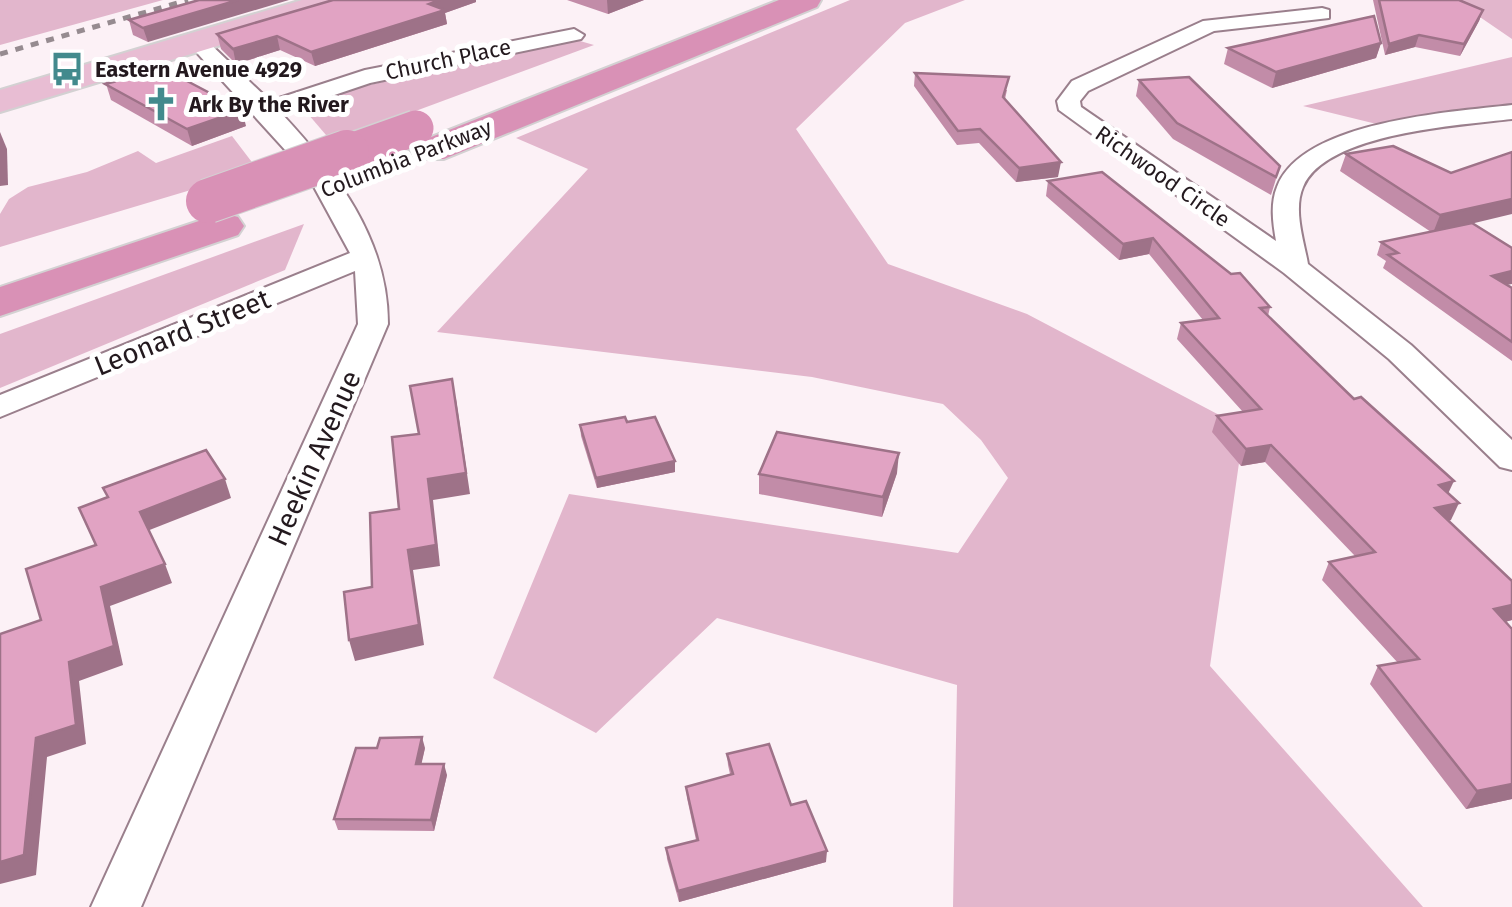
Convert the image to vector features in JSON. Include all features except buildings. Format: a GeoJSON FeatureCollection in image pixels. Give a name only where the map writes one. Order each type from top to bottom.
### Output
{"type":"FeatureCollection","features":[{"type":"Feature","properties":{"kind":"highway","name":"Columbia Parkway"},"geometry":{"type":"LineString","coordinates":[[423,139],[743,0]]}},
{"type":"Feature","properties":{"kind":"highway","name":"Columbia Parkway"},"geometry":{"type":"LineString","coordinates":[[0,302],[215,214],[806,0]]}},
{"type":"Feature","properties":{"kind":"highway","name":"Columbia Parkway"},"geometry":{"type":"LineString","coordinates":[[0,270],[215,214]]}},
{"type":"Feature","properties":{"kind":"main road"},"geometry":{"type":"LineString","coordinates":[[0,101],[335,0]]}},
{"type":"Feature","properties":{"kind":"street","name":"Richwood Circle"},"geometry":{"type":"LineString","coordinates":[[1294,267],[1080,119],[1068,101],[1080,86],[1210,26],[1322,14]]}},
{"type":"Feature","properties":{"kind":"street","name":"Church Place"},"geometry":{"type":"LineString","coordinates":[[266,110],[365,77],[574,35]]}},
{"type":"Feature","properties":{"kind":"street","name":"Heekin Avenue"},"geometry":{"type":"LineString","coordinates":[[116,907],[373,324],[378,296],[328,179],[198,42]]}},
{"type":"Feature","properties":{"kind":"street"},"geometry":{"type":"LineString","coordinates":[[1512,112],[1397,129],[1328,152],[1306,164],[1292,180],[1286,199],[1294,267],[1400,352],[1512,459]]}},
{"type":"Feature","properties":{"kind":"street","name":"Leonard Street"},"geometry":{"type":"LineString","coordinates":[[0,407],[364,257]]}},
{"type":"Feature","properties":{"kind":"shaded area"},"geometry":{"type":"Polygon","coordinates":[[[0,0],[163,0],[0,45],[0,0]]]}},
{"type":"Feature","properties":{"kind":"shaded area"},"geometry":{"type":"Polygon","coordinates":[[[850,0],[965,0],[905,23],[796,129],[888,264],[1027,314],[1244,428],[1210,666],[1423,907],[953,907],[957,685],[717,618],[596,733],[493,678],[569,494],[958,553],[1008,478],[981,440],[943,404],[812,377],[437,332],[588,169],[516,138],[850,0]]]}},
{"type":"Feature","properties":{"kind":"shaded area"},"geometry":{"type":"Polygon","coordinates":[[[1455,0],[1512,0],[1512,39],[1455,0]]]}},
{"type":"Feature","properties":{"kind":"shaded area"},"geometry":{"type":"Polygon","coordinates":[[[573,39],[594,45],[332,142],[302,107],[356,88],[573,39]]]}},
{"type":"Feature","properties":{"kind":"shaded area"},"geometry":{"type":"Polygon","coordinates":[[[1512,57],[1512,112],[1397,129],[1303,106],[1512,57]]]}},
{"type":"Feature","properties":{"kind":"shaded area"},"geometry":{"type":"Polygon","coordinates":[[[232,136],[258,170],[0,247],[0,214],[9,199],[28,187],[87,172],[138,151],[156,163],[232,136]]]}},
{"type":"Feature","properties":{"kind":"shaded area"},"geometry":{"type":"Polygon","coordinates":[[[304,224],[285,270],[0,388],[0,334],[304,224]]]}},
{"type":"Feature","properties":{"kind":"railway"},"geometry":{"type":"LineString","coordinates":[[0,54],[188,0]]}},
{"type":"Feature","properties":{"kind":"place","name":"Eastern Avenue 4929"},"geometry":{"type":"Point","coordinates":[67,69]}},
{"type":"Feature","properties":{"kind":"place","name":"Ark By the River"},"geometry":{"type":"Point","coordinates":[161,104]}}]}
